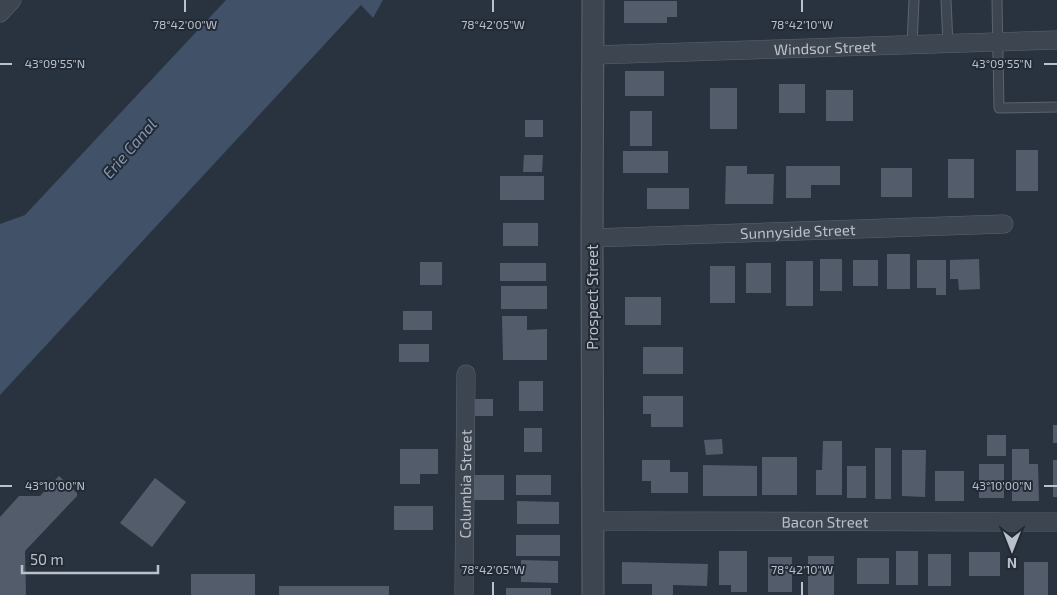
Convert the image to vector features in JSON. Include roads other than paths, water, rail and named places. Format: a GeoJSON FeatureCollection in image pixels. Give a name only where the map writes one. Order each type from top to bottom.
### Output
{"type":"FeatureCollection","features":[{"type":"Feature","properties":{"kind":"street"},"geometry":{"type":"LineString","coordinates":[[0,13],[12,0]]}},
{"type":"Feature","properties":{"kind":"street","name":"Prospect Street"},"geometry":{"type":"LineString","coordinates":[[593,0],[593,595]]}},
{"type":"Feature","properties":{"kind":"street","name":"Windsor Street"},"geometry":{"type":"LineString","coordinates":[[594,55],[1057,40]]}},
{"type":"Feature","properties":{"kind":"street","name":"Sunnyside Street"},"geometry":{"type":"LineString","coordinates":[[592,238],[1004,224]]}},
{"type":"Feature","properties":{"kind":"street","name":"Columbia Street"},"geometry":{"type":"LineString","coordinates":[[464,595],[466,374]]}},
{"type":"Feature","properties":{"kind":"street","name":"Bacon Street"},"geometry":{"type":"LineString","coordinates":[[594,521],[1057,522]]}},
{"type":"Feature","properties":{"kind":"lane"},"geometry":{"type":"LineString","coordinates":[[912,45],[914,0]]}},
{"type":"Feature","properties":{"kind":"lane"},"geometry":{"type":"LineString","coordinates":[[946,0],[948,44]]}},
{"type":"Feature","properties":{"kind":"lane"},"geometry":{"type":"LineString","coordinates":[[997,0],[999,108],[1057,107]]}},
{"type":"Feature","properties":{"kind":"water","name":"Erie Canal"},"geometry":{"type":"Polygon","coordinates":[[[226,0],[383,0],[373,18],[361,5],[0,395],[0,224],[25,215],[226,0]]]}}]}
